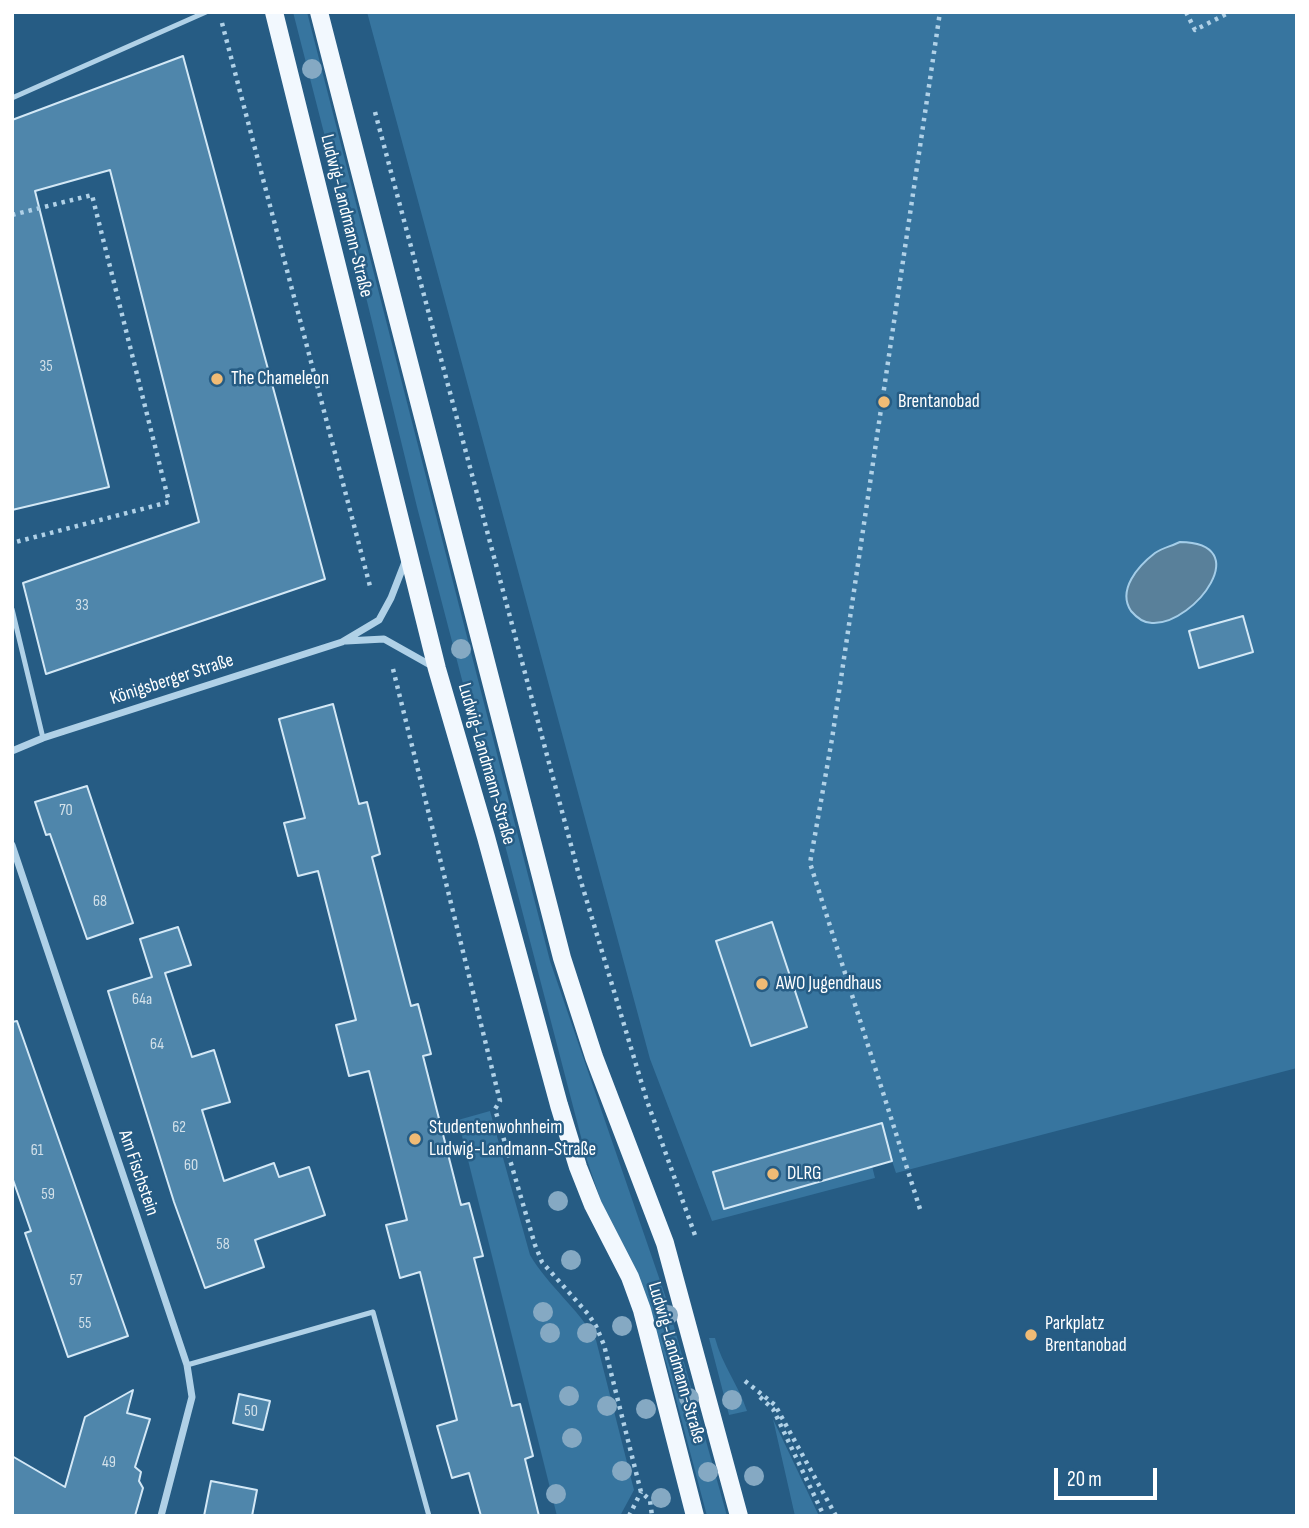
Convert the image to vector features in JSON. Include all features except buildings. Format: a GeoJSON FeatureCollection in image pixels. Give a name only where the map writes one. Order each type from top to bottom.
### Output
{"type":"FeatureCollection","features":[{"type":"Feature","properties":{"kind":"main road","name":"Ludwig-Landmann-Straße"},"geometry":{"type":"LineString","coordinates":[[274,12],[437,668],[567,1130],[593,1205],[630,1277],[642,1310],[695,1516]]}},
{"type":"Feature","properties":{"kind":"main road","name":"Ludwig-Landmann-Straße"},"geometry":{"type":"LineString","coordinates":[[318,12],[559,945],[594,1057],[665,1243],[739,1516]]}},
{"type":"Feature","properties":{"kind":"street"},"geometry":{"type":"LineString","coordinates":[[379,620],[408,555]]}},
{"type":"Feature","properties":{"kind":"street","name":"Königsberger Straße"},"geometry":{"type":"LineString","coordinates":[[12,751],[43,738],[342,642],[379,620]]}},
{"type":"Feature","properties":{"kind":"street"},"geometry":{"type":"LineString","coordinates":[[384,639],[437,668]]}},
{"type":"Feature","properties":{"kind":"street","name":"Königsberger Straße"},"geometry":{"type":"LineString","coordinates":[[342,642],[384,639]]}},
{"type":"Feature","properties":{"kind":"street","name":"Am Fischstein"},"geometry":{"type":"LineString","coordinates":[[12,845],[187,1365],[192,1397],[161,1516]]}},
{"type":"Feature","properties":{"kind":"lane"},"geometry":{"type":"LineString","coordinates":[[12,98],[206,12]]}},
{"type":"Feature","properties":{"kind":"lane"},"geometry":{"type":"LineString","coordinates":[[12,609],[43,738]]}},
{"type":"Feature","properties":{"kind":"lane"},"geometry":{"type":"LineString","coordinates":[[187,1365],[373,1312],[429,1516]]}},
{"type":"Feature","properties":{"kind":"path"},"geometry":{"type":"LineString","coordinates":[[219,12],[379,620]]}},
{"type":"Feature","properties":{"kind":"path"},"geometry":{"type":"LineString","coordinates":[[920,1209],[810,863],[832,739],[940,12]]}},
{"type":"Feature","properties":{"kind":"path"},"geometry":{"type":"LineString","coordinates":[[1186,12],[1195,30],[1230,12]]}},
{"type":"Feature","properties":{"kind":"path"},"geometry":{"type":"LineString","coordinates":[[374,106],[579,874],[648,1101],[696,1238]]}},
{"type":"Feature","properties":{"kind":"path"},"geometry":{"type":"LineString","coordinates":[[12,215],[92,195],[169,502],[12,543]]}},
{"type":"Feature","properties":{"kind":"path"},"geometry":{"type":"LineString","coordinates":[[384,639],[500,1101],[495,1109],[535,1245],[542,1262],[596,1326],[604,1345],[642,1492],[650,1500],[652,1516]]}},
{"type":"Feature","properties":{"kind":"path"},"geometry":{"type":"LineString","coordinates":[[824,1516],[773,1409],[745,1381],[775,1405],[836,1516]]}},
{"type":"Feature","properties":{"kind":"path"},"geometry":{"type":"LineString","coordinates":[[629,1516],[642,1492]]}},
{"type":"Feature","properties":{"kind":"shaded area"},"geometry":{"type":"Polygon","coordinates":[[[293,12],[307,12],[550,961],[666,1298],[727,1516],[707,1516],[667,1365],[644,1293],[610,1228],[587,1160],[417,507],[293,12]]]}},
{"type":"Feature","properties":{"kind":"shaded area","name":"Brentanobad"},"geometry":{"type":"Polygon","coordinates":[[[367,12],[1297,12],[1297,1068],[896,1173],[892,1161],[872,1166],[875,1178],[712,1221],[650,1059],[367,12]]]}},
{"type":"Feature","properties":{"kind":"shaded area"},"geometry":{"type":"Polygon","coordinates":[[[1180,542],[1202,546],[1214,555],[1216,568],[1211,583],[1200,598],[1170,620],[1154,623],[1144,621],[1133,614],[1127,603],[1126,595],[1131,579],[1155,553],[1180,542]]]}},
{"type":"Feature","properties":{"kind":"shaded area"},"geometry":{"type":"Polygon","coordinates":[[[490,1111],[530,1255],[596,1340],[634,1490],[620,1516],[557,1516],[458,1120],[490,1111]]]}},
{"type":"Feature","properties":{"kind":"shaded area"},"geometry":{"type":"Polygon","coordinates":[[[709,1338],[715,1338],[747,1411],[729,1415],[709,1338]]]}},
{"type":"Feature","properties":{"kind":"shaded area"},"geometry":{"type":"Polygon","coordinates":[[[773,1419],[819,1516],[795,1516],[773,1419]]]}},
{"type":"Feature","properties":{"kind":"place","name":"The Chameleon"},"geometry":{"type":"Point","coordinates":[217,379]}},
{"type":"Feature","properties":{"kind":"place","name":"Brentanobad"},"geometry":{"type":"Point","coordinates":[884,402]}},
{"type":"Feature","properties":{"kind":"place","name":"AWO Jugendhaus"},"geometry":{"type":"Point","coordinates":[762,984]}},
{"type":"Feature","properties":{"kind":"place","name":"Studentenwohnheim Ludwig-Landmann-Straße"},"geometry":{"type":"Point","coordinates":[415,1139]}},
{"type":"Feature","properties":{"kind":"place","name":"DLRG"},"geometry":{"type":"Point","coordinates":[773,1174]}},
{"type":"Feature","properties":{"kind":"place","name":"Parkplatz Brentanobad"},"geometry":{"type":"Point","coordinates":[1031,1335]}}]}
